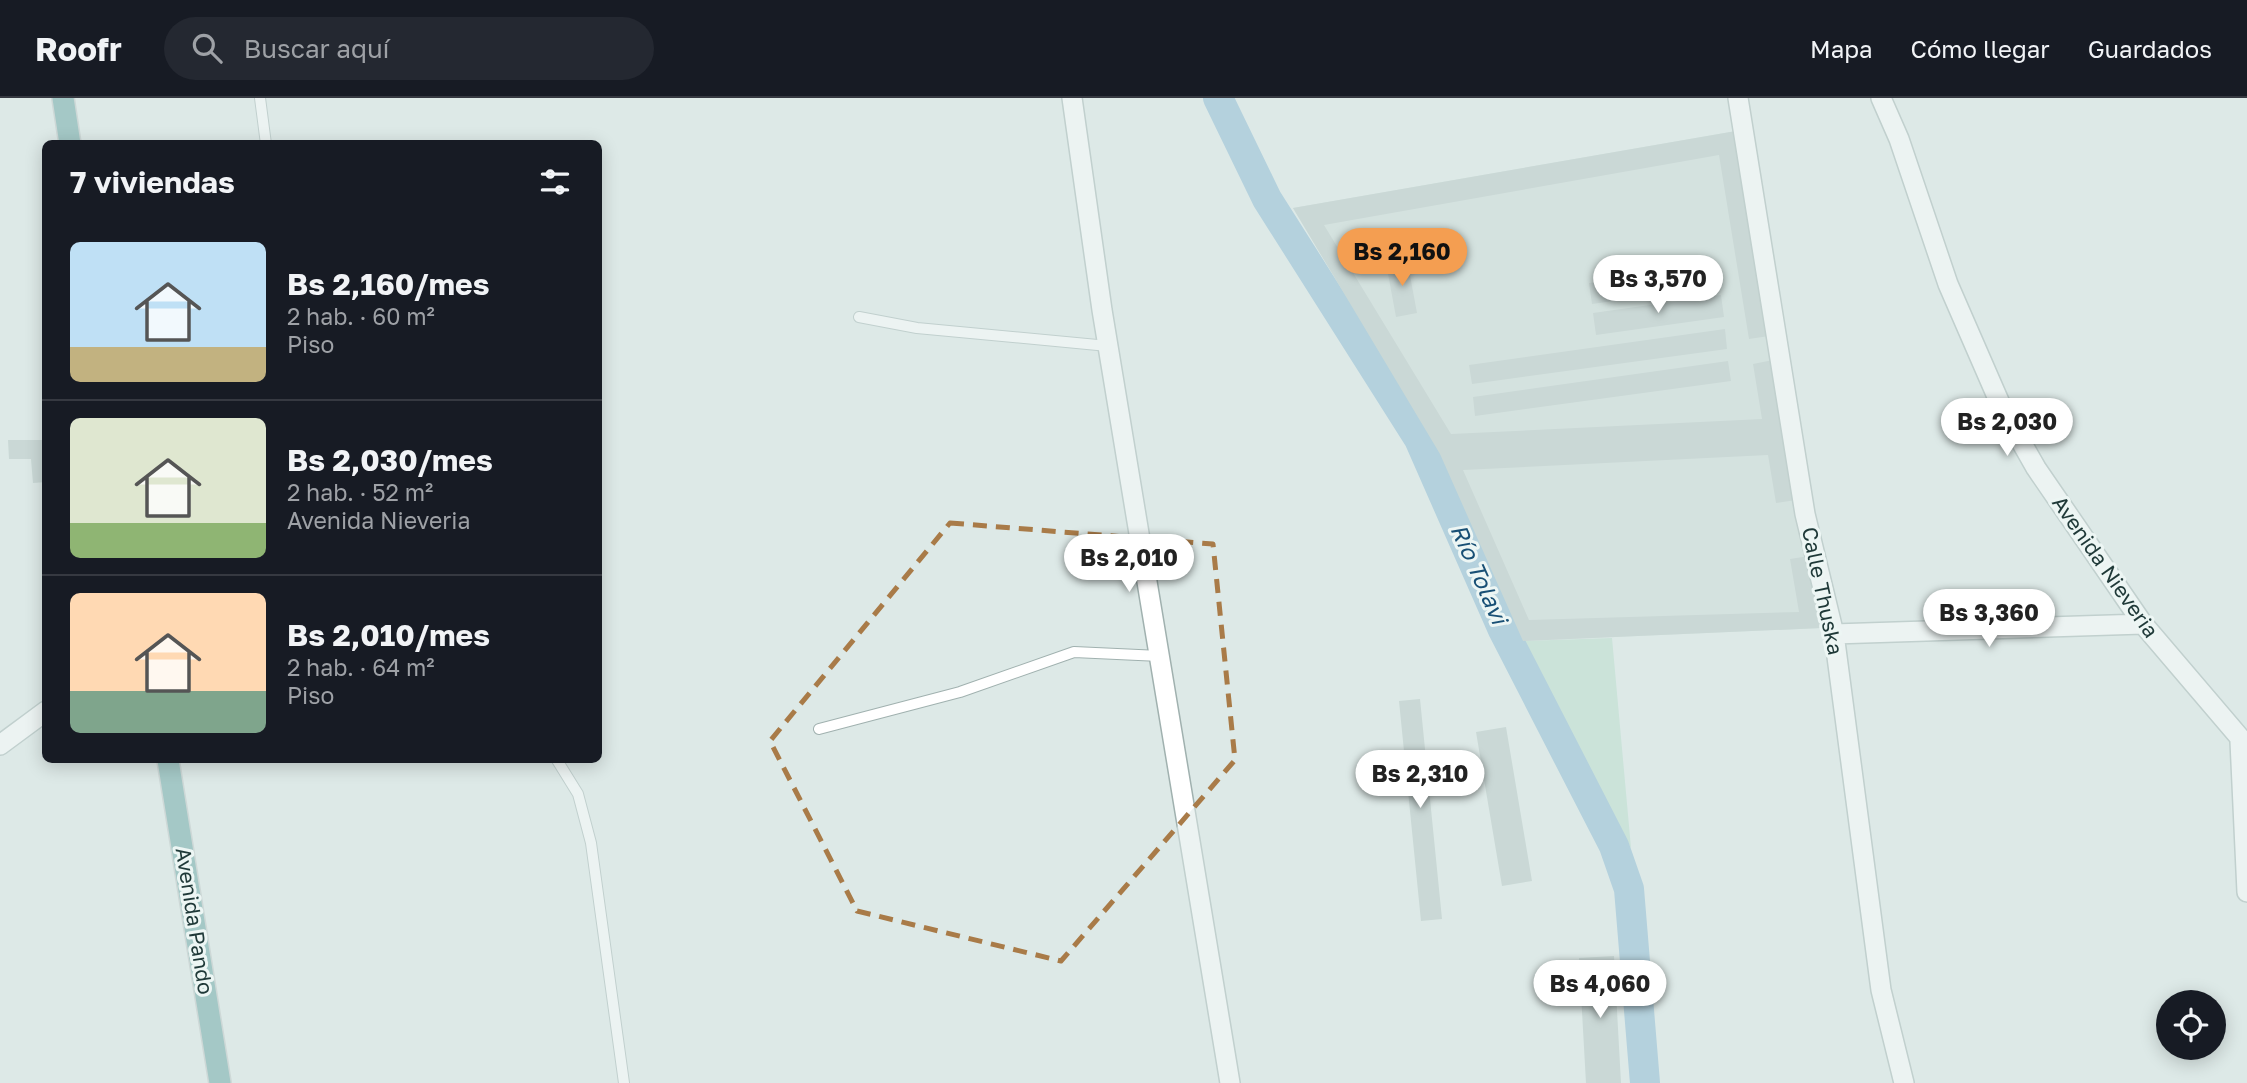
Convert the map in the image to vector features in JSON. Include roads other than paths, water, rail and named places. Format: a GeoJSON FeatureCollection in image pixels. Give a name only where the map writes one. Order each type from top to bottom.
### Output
{"type":"FeatureCollection","features":[{"type":"Feature","properties":{"kind":"main road"},"geometry":{"type":"LineString","coordinates":[[63,98],[69,140]]}},
{"type":"Feature","properties":{"kind":"main road","name":"Avenida Pando"},"geometry":{"type":"LineString","coordinates":[[168,763],[220,1083]]}},
{"type":"Feature","properties":{"kind":"street"},"geometry":{"type":"LineString","coordinates":[[1072,98],[1108,346],[1230,1083]]}},
{"type":"Feature","properties":{"kind":"street","name":"Calle Thuska"},"geometry":{"type":"LineString","coordinates":[[1738,98],[1805,514],[1834,634],[1881,990],[1904,1083]]}},
{"type":"Feature","properties":{"kind":"street","name":"Avenida Nieveria"},"geometry":{"type":"LineString","coordinates":[[1881,98],[1899,139],[1948,284],[2002,408],[2036,468],[2143,624],[2243,743]]}},
{"type":"Feature","properties":{"kind":"street"},"geometry":{"type":"LineString","coordinates":[[1834,634],[2143,624]]}},
{"type":"Feature","properties":{"kind":"street"},"geometry":{"type":"LineString","coordinates":[[0,746],[42,714]]}},
{"type":"Feature","properties":{"kind":"street"},"geometry":{"type":"LineString","coordinates":[[2243,743],[2247,892]]}},
{"type":"Feature","properties":{"kind":"lane"},"geometry":{"type":"LineString","coordinates":[[260,98],[265,140]]}},
{"type":"Feature","properties":{"kind":"lane"},"geometry":{"type":"LineString","coordinates":[[859,317],[917,328],[1108,346]]}},
{"type":"Feature","properties":{"kind":"lane"},"geometry":{"type":"LineString","coordinates":[[819,729],[960,692],[1074,652],[1160,656]]}},
{"type":"Feature","properties":{"kind":"lane"},"geometry":{"type":"LineString","coordinates":[[559,763],[578,794],[592,843],[624,1083]]}},
{"type":"Feature","properties":{"kind":"waterway","name":"Río Tolavi"},"geometry":{"type":"LineString","coordinates":[[1218,98],[1267,199],[1419,439],[1503,630],[1614,846],[1629,889],[1645,1083]]}}]}
